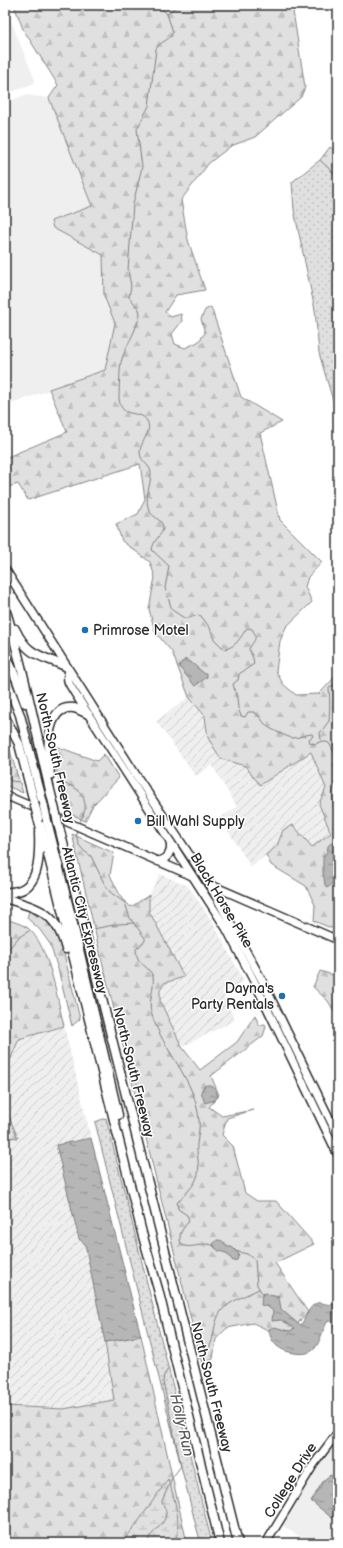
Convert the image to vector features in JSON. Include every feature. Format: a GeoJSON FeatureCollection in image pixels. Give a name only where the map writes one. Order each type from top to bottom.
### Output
{"type":"FeatureCollection","features":[{"type":"Feature","properties":{"kind":"highway"},"geometry":{"type":"LineString","coordinates":[[5,604],[21,642],[28,650],[68,669]]}},
{"type":"Feature","properties":{"kind":"highway","name":"North-South Freeway"},"geometry":{"type":"LineString","coordinates":[[5,608],[31,707],[44,769],[238,1543]]}},
{"type":"Feature","properties":{"kind":"highway"},"geometry":{"type":"LineString","coordinates":[[5,654],[22,693],[44,769]]}},
{"type":"Feature","properties":{"kind":"highway","name":"Atlantic City Expressway"},"geometry":{"type":"LineString","coordinates":[[5,677],[20,715],[44,807],[73,924],[158,1289]]}},
{"type":"Feature","properties":{"kind":"highway"},"geometry":{"type":"LineString","coordinates":[[56,814],[49,765],[49,736],[52,723],[57,715],[69,708],[88,714]]}},
{"type":"Feature","properties":{"kind":"highway","name":"North-South Freeway"},"geometry":{"type":"LineString","coordinates":[[5,716],[19,744],[47,850],[142,1233],[158,1289],[220,1543]]}},
{"type":"Feature","properties":{"kind":"highway"},"geometry":{"type":"LineString","coordinates":[[5,892],[13,893],[21,891],[27,886],[36,873],[39,857],[38,818]]}},
{"type":"Feature","properties":{"kind":"highway"},"geometry":{"type":"LineString","coordinates":[[5,898],[39,909],[53,920],[60,930],[96,1047]]}},
{"type":"Feature","properties":{"kind":"main road","name":"Black Horse Pike"},"geometry":{"type":"LineString","coordinates":[[5,568],[68,669],[103,730],[135,780],[192,876],[223,923],[241,955],[338,1155]]}},
{"type":"Feature","properties":{"kind":"main road","name":"Black Horse Pike"},"geometry":{"type":"LineString","coordinates":[[68,669],[67,680],[88,714],[103,730]]}},
{"type":"Feature","properties":{"kind":"main road","name":"Black Horse Pike"},"geometry":{"type":"LineString","coordinates":[[135,780],[209,884],[263,982],[338,1136]]}},
{"type":"Feature","properties":{"kind":"main road"},"geometry":{"type":"LineString","coordinates":[[6,796],[338,940]]}},
{"type":"Feature","properties":{"kind":"main road"},"geometry":{"type":"LineString","coordinates":[[156,861],[164,859],[168,856],[171,847],[170,840]]}},
{"type":"Feature","properties":{"kind":"main road","name":"College Drive"},"geometry":{"type":"LineString","coordinates":[[266,1543],[314,1464],[338,1432]]}},
{"type":"Feature","properties":{"kind":"shaded area"},"geometry":{"type":"Polygon","coordinates":[[[5,7],[35,80],[34,83],[5,95],[5,7]]]}},
{"type":"Feature","properties":{"kind":"shaded area"},"geometry":{"type":"Polygon","coordinates":[[[25,95],[49,98],[92,206],[51,221],[53,228],[103,255],[104,296],[115,323],[105,370],[5,406],[5,103],[25,95]]]}},
{"type":"Feature","properties":{"kind":"shaded area"},"geometry":{"type":"Polygon","coordinates":[[[189,697],[205,716],[208,738],[221,759],[245,766],[260,785],[311,752],[326,788],[319,804],[331,833],[312,847],[293,825],[283,830],[277,846],[251,867],[220,818],[237,807],[212,765],[196,776],[156,721],[189,697]]]}},
{"type":"Feature","properties":{"kind":"shaded area"},"geometry":{"type":"Polygon","coordinates":[[[160,874],[188,886],[212,921],[244,981],[223,994],[235,1020],[182,1047],[160,1001],[160,990],[164,983],[184,977],[149,911],[149,895],[160,874]]]}},
{"type":"Feature","properties":{"kind":"shaded area"},"geometry":{"type":"Polygon","coordinates":[[[64,1026],[91,1138],[56,1145],[79,1239],[85,1244],[115,1400],[63,1409],[5,1406],[5,1137],[18,1137],[5,1107],[5,1072],[19,1039],[64,1026]]]}},
{"type":"Feature","properties":{"kind":"shaded area"},"geometry":{"type":"Polygon","coordinates":[[[338,1432],[338,1543],[311,1543],[278,1523],[338,1432]]]}},
{"type":"Feature","properties":{"kind":"green space"},"geometry":{"type":"Polygon","coordinates":[[[14,5],[292,5],[305,87],[301,97],[255,137],[231,146],[209,163],[181,200],[188,240],[205,290],[176,295],[165,312],[171,317],[181,314],[182,321],[172,334],[175,344],[185,348],[198,342],[205,333],[201,319],[205,310],[211,307],[241,397],[282,422],[260,433],[280,520],[322,562],[308,577],[305,587],[312,602],[286,627],[280,641],[276,671],[283,684],[296,695],[319,694],[334,678],[338,669],[338,931],[314,921],[315,905],[306,886],[271,865],[266,855],[277,846],[283,830],[293,825],[312,847],[331,833],[319,804],[326,788],[311,752],[260,785],[245,766],[221,759],[208,738],[205,716],[189,697],[172,652],[155,632],[149,609],[155,577],[150,562],[122,541],[116,524],[138,514],[145,499],[140,464],[28,500],[18,484],[5,488],[5,458],[67,432],[49,389],[105,370],[115,323],[104,296],[103,255],[53,228],[51,221],[92,206],[49,98],[58,85],[23,29],[14,5]]]}},
{"type":"Feature","properties":{"kind":"green space"},"geometry":{"type":"Polygon","coordinates":[[[330,147],[338,153],[338,177],[320,160],[330,147]]]}},
{"type":"Feature","properties":{"kind":"green space"},"geometry":{"type":"Polygon","coordinates":[[[320,160],[338,177],[338,418],[319,353],[315,310],[294,210],[292,182],[320,160]]]}},
{"type":"Feature","properties":{"kind":"green space"},"geometry":{"type":"Polygon","coordinates":[[[5,735],[23,793],[5,785],[5,735]]]}},
{"type":"Feature","properties":{"kind":"green space"},"geometry":{"type":"Polygon","coordinates":[[[50,744],[97,761],[104,754],[119,778],[93,805],[85,821],[67,812],[50,744]]]}},
{"type":"Feature","properties":{"kind":"green space"},"geometry":{"type":"Polygon","coordinates":[[[72,834],[114,853],[110,875],[122,899],[131,907],[149,895],[149,911],[184,977],[164,983],[160,990],[160,1001],[182,1047],[200,1070],[237,1042],[255,1015],[259,1025],[265,1024],[266,1027],[263,1036],[211,1076],[219,1095],[209,1107],[222,1116],[253,1110],[227,1118],[222,1135],[233,1146],[245,1193],[257,1201],[276,1201],[314,1244],[275,1263],[308,1312],[291,1331],[268,1330],[253,1323],[227,1328],[216,1339],[213,1359],[202,1364],[101,957],[72,834]]]}},
{"type":"Feature","properties":{"kind":"green space"},"geometry":{"type":"Polygon","coordinates":[[[29,911],[47,922],[60,938],[80,1019],[72,1026],[58,969],[50,944],[40,930],[27,918],[29,911]]]}},
{"type":"Feature","properties":{"kind":"green space"},"geometry":{"type":"Polygon","coordinates":[[[5,919],[28,928],[36,937],[52,974],[64,1026],[19,1039],[5,1072],[5,919]]]}},
{"type":"Feature","properties":{"kind":"green space"},"geometry":{"type":"Polygon","coordinates":[[[320,971],[333,975],[338,992],[338,1018],[328,1001],[313,987],[320,971]]]}},
{"type":"Feature","properties":{"kind":"green space"},"geometry":{"type":"Polygon","coordinates":[[[5,1107],[18,1138],[5,1137],[5,1107]]]}},
{"type":"Feature","properties":{"kind":"green space"},"geometry":{"type":"Polygon","coordinates":[[[106,1118],[212,1543],[201,1543],[196,1526],[95,1122],[106,1118]]]}},
{"type":"Feature","properties":{"kind":"green space"},"geometry":{"type":"Polygon","coordinates":[[[141,1336],[187,1543],[5,1543],[5,1406],[63,1409],[114,1400],[105,1342],[141,1336]]]}},
{"type":"Feature","properties":{"kind":"green space"},"geometry":{"type":"Polygon","coordinates":[[[168,1479],[178,1519],[175,1543],[122,1543],[136,1525],[168,1479]]]}},
{"type":"Feature","properties":{"kind":"water"},"geometry":{"type":"Polygon","coordinates":[[[187,659],[207,674],[207,677],[195,686],[179,666],[184,660],[187,659]]]}},
{"type":"Feature","properties":{"kind":"water"},"geometry":{"type":"Polygon","coordinates":[[[331,843],[338,848],[338,864],[334,880],[327,888],[325,885],[323,871],[323,857],[331,843]]]}},
{"type":"Feature","properties":{"kind":"water"},"geometry":{"type":"Polygon","coordinates":[[[207,1085],[215,1088],[218,1097],[215,1100],[205,1103],[201,1092],[203,1087],[207,1085]]]}},
{"type":"Feature","properties":{"kind":"water"},"geometry":{"type":"Polygon","coordinates":[[[91,1138],[141,1336],[105,1342],[85,1244],[79,1239],[56,1145],[91,1138]]]}},
{"type":"Feature","properties":{"kind":"water"},"geometry":{"type":"Polygon","coordinates":[[[217,1240],[222,1241],[227,1247],[232,1247],[239,1254],[237,1260],[233,1261],[226,1253],[219,1251],[214,1247],[213,1244],[217,1240]]]}},
{"type":"Feature","properties":{"kind":"water"},"geometry":{"type":"Polygon","coordinates":[[[266,1293],[279,1297],[281,1309],[301,1325],[309,1310],[315,1304],[338,1303],[338,1344],[333,1324],[330,1321],[327,1322],[318,1343],[312,1351],[302,1354],[281,1349],[271,1338],[269,1329],[274,1327],[290,1331],[295,1328],[281,1320],[272,1321],[273,1311],[268,1307],[261,1305],[262,1294],[266,1293]]]}},
{"type":"Feature","properties":{"kind":"water"},"geometry":{"type":"Polygon","coordinates":[[[330,1475],[338,1478],[338,1502],[334,1517],[332,1518],[311,1501],[324,1480],[330,1475]]]}},
{"type":"Feature","properties":{"kind":"waterway"},"geometry":{"type":"LineString","coordinates":[[158,5],[167,14],[173,32],[172,35],[156,49],[149,106],[137,129],[142,167],[133,204],[128,270],[131,286],[129,297],[139,309],[140,314],[121,362],[119,398],[120,405],[123,409],[127,412],[144,417],[148,425],[147,433],[140,452],[143,461],[149,467],[151,473],[147,503],[150,512],[163,525],[163,530],[154,543],[152,550],[169,566],[165,588],[172,610],[184,618],[198,615],[201,616],[210,628],[214,639],[224,649],[235,644],[247,628],[252,629],[254,632],[255,640],[249,649],[254,664],[239,674],[238,680],[233,684],[241,716],[245,717],[248,712],[254,712],[269,727],[291,738],[312,734],[313,736],[309,739],[310,743],[315,744],[322,741],[329,743],[338,759]]}},
{"type":"Feature","properties":{"kind":"waterway"},"geometry":{"type":"LineString","coordinates":[[167,14],[178,5]]}},
{"type":"Feature","properties":{"kind":"waterway"},"geometry":{"type":"LineString","coordinates":[[321,740],[320,733],[329,721],[329,688],[338,682]]}},
{"type":"Feature","properties":{"kind":"waterway"},"geometry":{"type":"LineString","coordinates":[[5,774],[11,781],[19,782]]}},
{"type":"Feature","properties":{"kind":"waterway"},"geometry":{"type":"LineString","coordinates":[[338,780],[335,784],[332,798],[338,815]]}},
{"type":"Feature","properties":{"kind":"waterway"},"geometry":{"type":"LineString","coordinates":[[61,784],[71,786],[82,794],[85,809],[79,824]]}},
{"type":"Feature","properties":{"kind":"waterway"},"geometry":{"type":"LineString","coordinates":[[77,829],[76,835],[79,845],[91,856],[110,892],[125,903],[130,918],[145,938],[145,941],[136,949],[136,954],[153,976],[150,1003],[151,1012],[156,1026],[185,1077],[196,1105],[199,1123],[197,1148],[198,1174],[197,1179],[177,1203],[178,1209],[187,1215],[189,1220],[181,1232],[180,1242],[185,1246],[205,1244],[215,1246]]}},
{"type":"Feature","properties":{"kind":"waterway"},"geometry":{"type":"LineString","coordinates":[[93,929],[134,923]]}},
{"type":"Feature","properties":{"kind":"waterway"},"geometry":{"type":"LineString","coordinates":[[5,953],[19,937],[29,931]]}},
{"type":"Feature","properties":{"kind":"waterway"},"geometry":{"type":"LineString","coordinates":[[235,1251],[247,1254],[255,1260],[257,1285],[263,1295]]}},
{"type":"Feature","properties":{"kind":"waterway","name":"Holly Run"},"geometry":{"type":"LineString","coordinates":[[198,1359],[208,1349],[213,1338],[217,1319],[223,1309],[238,1299],[259,1289]]}},
{"type":"Feature","properties":{"kind":"waterway","name":"Holly Run"},"geometry":{"type":"LineString","coordinates":[[142,1543],[148,1541],[163,1522],[166,1511],[162,1501],[172,1478],[181,1466],[163,1382],[164,1375],[169,1368]]}},
{"type":"Feature","properties":{"kind":"place","name":"Primrose Motel"},"geometry":{"type":"Point","coordinates":[85,630]}},
{"type":"Feature","properties":{"kind":"place","name":"Bill Wahl Supply"},"geometry":{"type":"Point","coordinates":[138,821]}},
{"type":"Feature","properties":{"kind":"place","name":"Dayna's Party Rentals"},"geometry":{"type":"Point","coordinates":[282,996]}}]}
